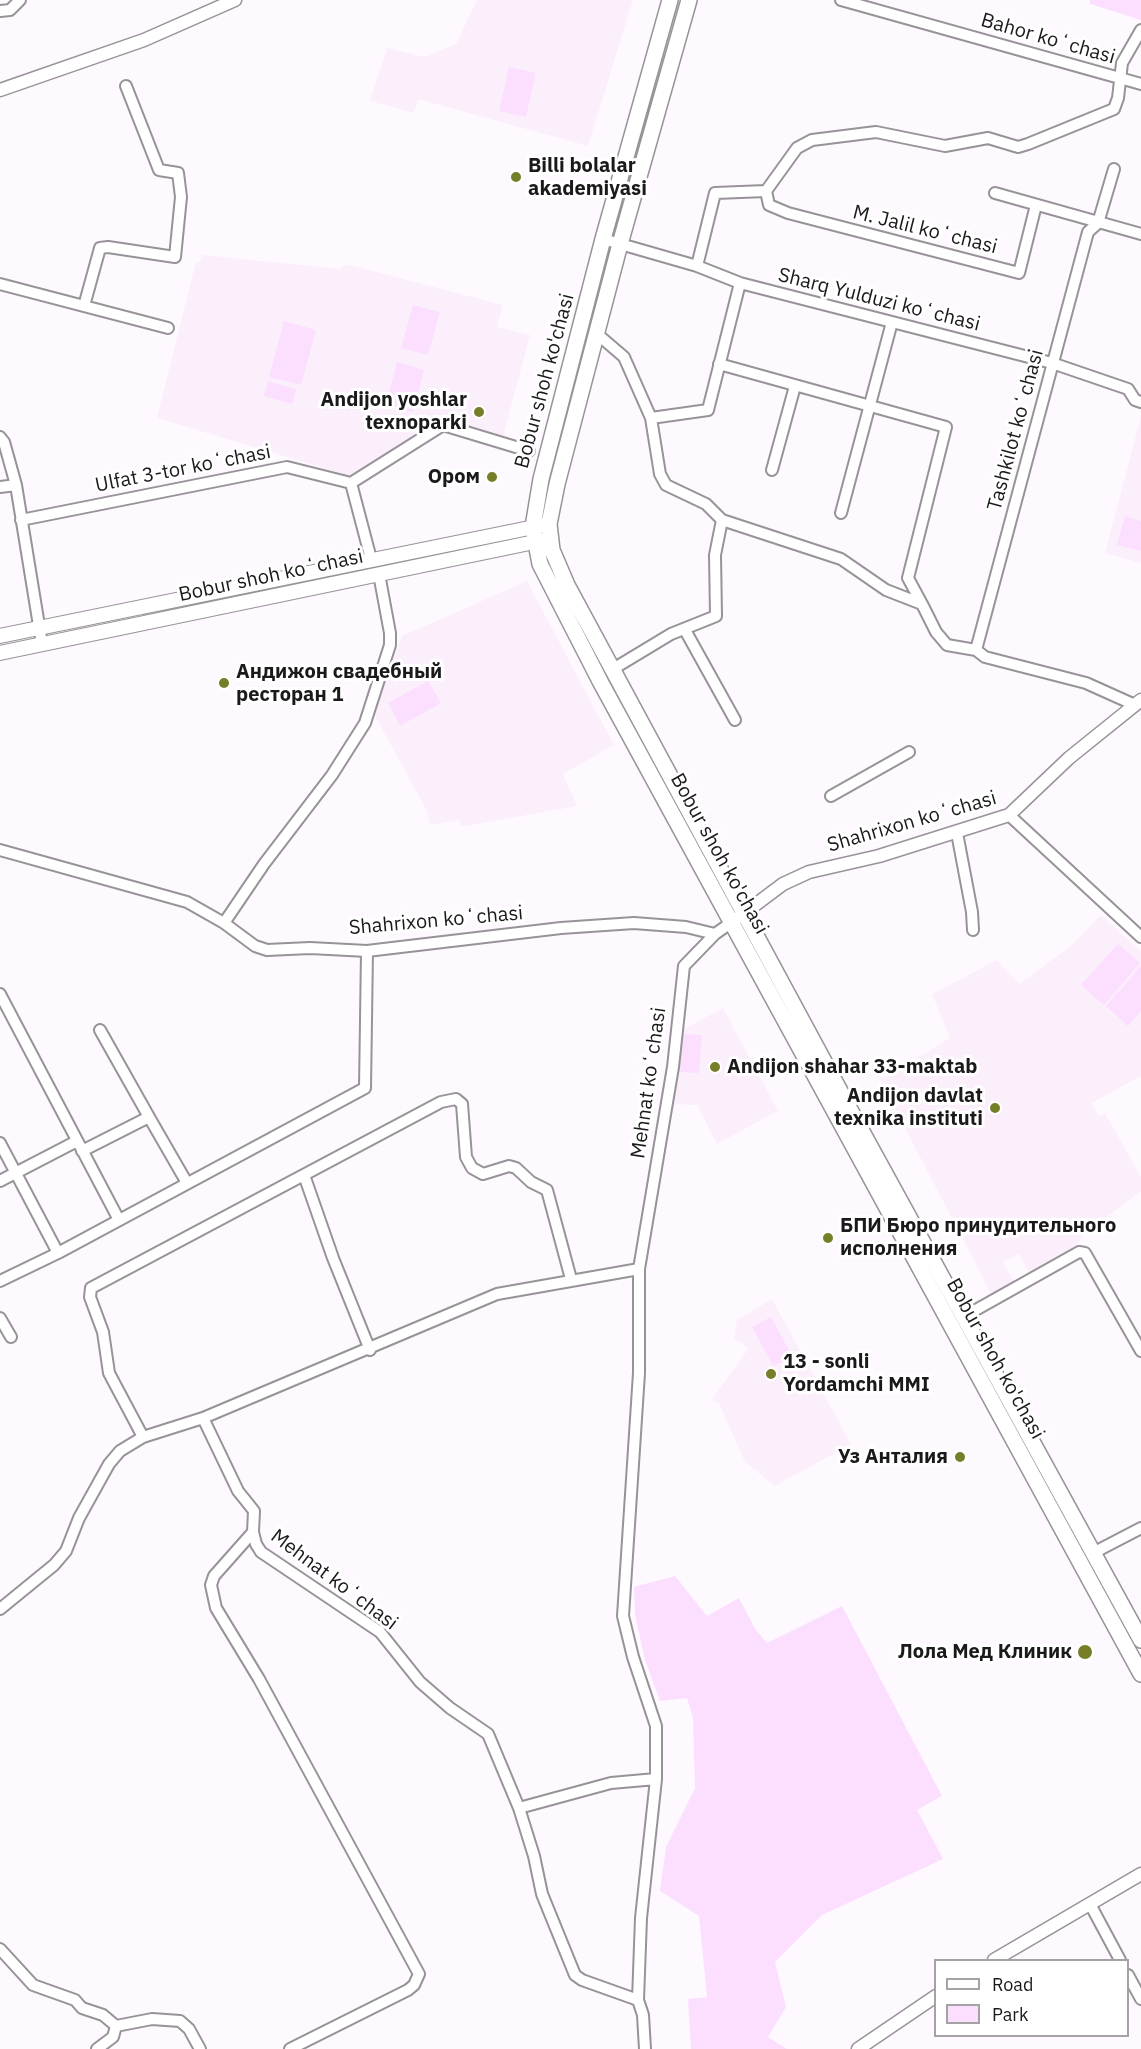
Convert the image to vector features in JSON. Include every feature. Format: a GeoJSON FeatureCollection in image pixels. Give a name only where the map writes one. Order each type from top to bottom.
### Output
{"type":"FeatureCollection","features":[{"type":"Feature","properties":{"kind":"main road","name":"Bobur shoh ko'chasi"},"geometry":{"type":"LineString","coordinates":[[670,0],[603,239],[541,479],[534,535],[549,584],[964,1316],[1141,1640]]}},
{"type":"Feature","properties":{"kind":"main road","name":"Bobur shoh ko'chasi"},"geometry":{"type":"LineString","coordinates":[[690,0],[620,244],[553,500],[550,532],[566,581],[738,917],[1141,1674]]}},
{"type":"Feature","properties":{"kind":"main road","name":"Bobur shoh koʻchasi"},"geometry":{"type":"LineString","coordinates":[[0,636],[501,534],[534,535],[550,532]]}},
{"type":"Feature","properties":{"kind":"main road"},"geometry":{"type":"LineString","coordinates":[[501,534],[505,548]]}},
{"type":"Feature","properties":{"kind":"main road","name":"Bobur shoh koʻchasi"},"geometry":{"type":"LineString","coordinates":[[0,653],[505,548],[534,535]]}},
{"type":"Feature","properties":{"kind":"street"},"geometry":{"type":"LineString","coordinates":[[0,11],[10,10],[20,0]]}},
{"type":"Feature","properties":{"kind":"street","name":"Bahor koʻchasi"},"geometry":{"type":"LineString","coordinates":[[841,0],[1141,84]]}},
{"type":"Feature","properties":{"kind":"street"},"geometry":{"type":"LineString","coordinates":[[0,90],[144,40],[231,1]]}},
{"type":"Feature","properties":{"kind":"street"},"geometry":{"type":"LineString","coordinates":[[697,266],[715,193],[766,191],[791,154],[812,140],[876,132],[945,146],[987,138],[1018,147],[1028,144],[1114,109],[1122,63],[1141,30]]}},
{"type":"Feature","properties":{"kind":"street"},"geometry":{"type":"LineString","coordinates":[[84,306],[100,248],[108,246],[175,257],[181,197],[178,173],[159,170],[126,86]]}},
{"type":"Feature","properties":{"kind":"street","name":"Tashkilot koʻchasi"},"geometry":{"type":"LineString","coordinates":[[976,650],[1088,232],[1098,223],[1114,169]]}},
{"type":"Feature","properties":{"kind":"street","name":"M. Jalil koʻchasi"},"geometry":{"type":"LineString","coordinates":[[766,191],[770,205],[788,213],[1019,273],[1036,205]]}},
{"type":"Feature","properties":{"kind":"street"},"geometry":{"type":"LineString","coordinates":[[995,193],[1141,234]]}},
{"type":"Feature","properties":{"kind":"street","name":"Sharq Yulduzi koʻchasi"},"geometry":{"type":"LineString","coordinates":[[603,239],[697,266],[740,283],[1052,363],[1128,389],[1135,400],[1141,402]]}},
{"type":"Feature","properties":{"kind":"street"},"geometry":{"type":"LineString","coordinates":[[651,418],[708,410],[740,283]]}},
{"type":"Feature","properties":{"kind":"street"},"geometry":{"type":"LineString","coordinates":[[0,284],[168,328]]}},
{"type":"Feature","properties":{"kind":"street"},"geometry":{"type":"LineString","coordinates":[[841,513],[892,322]]}},
{"type":"Feature","properties":{"kind":"street"},"geometry":{"type":"LineString","coordinates":[[597,333],[624,357],[651,418],[662,481],[706,504],[722,520],[841,559],[886,590],[922,604]]}},
{"type":"Feature","properties":{"kind":"street"},"geometry":{"type":"LineString","coordinates":[[719,364],[870,406]]}},
{"type":"Feature","properties":{"kind":"street"},"geometry":{"type":"LineString","coordinates":[[772,470],[795,386]]}},
{"type":"Feature","properties":{"kind":"street","name":"Shahrixon koʻchasi"},"geometry":{"type":"LineString","coordinates":[[870,406],[946,427],[908,578],[936,632],[947,645],[976,650],[986,657],[1086,683],[1138,703]]}},
{"type":"Feature","properties":{"kind":"street"},"geometry":{"type":"LineString","coordinates":[[370,559],[351,483],[443,425],[529,451]]}},
{"type":"Feature","properties":{"kind":"street"},"geometry":{"type":"LineString","coordinates":[[0,437],[4,442],[16,485],[42,644]]}},
{"type":"Feature","properties":{"kind":"street","name":"Ulfat 3-tor koʻchasi"},"geometry":{"type":"LineString","coordinates":[[21,519],[287,468],[351,483]]}},
{"type":"Feature","properties":{"kind":"street"},"geometry":{"type":"LineString","coordinates":[[0,487],[16,485]]}},
{"type":"Feature","properties":{"kind":"street"},"geometry":{"type":"LineString","coordinates":[[613,669],[672,634],[716,616],[715,555],[722,520]]}},
{"type":"Feature","properties":{"kind":"street"},"geometry":{"type":"LineString","coordinates":[[224,922],[264,864],[332,775],[365,723],[390,645],[390,633],[379,574]]}},
{"type":"Feature","properties":{"kind":"street"},"geometry":{"type":"LineString","coordinates":[[684,630],[735,720]]}},
{"type":"Feature","properties":{"kind":"street","name":"Shahrixon koʻchasi"},"geometry":{"type":"LineString","coordinates":[[738,917],[783,884],[809,872],[879,856],[1009,815],[1069,758],[1138,703]]}},
{"type":"Feature","properties":{"kind":"street"},"geometry":{"type":"LineString","coordinates":[[831,796],[909,752]]}},
{"type":"Feature","properties":{"kind":"street"},"geometry":{"type":"LineString","coordinates":[[1009,815],[1141,937]]}},
{"type":"Feature","properties":{"kind":"street"},"geometry":{"type":"LineString","coordinates":[[957,833],[972,912],[973,930]]}},
{"type":"Feature","properties":{"kind":"street","name":"Shahrixon koʻchasi"},"geometry":{"type":"LineString","coordinates":[[0,850],[188,902],[224,922],[255,946],[267,950],[310,948],[367,951],[561,928],[634,923],[686,927],[715,934]]}},
{"type":"Feature","properties":{"kind":"street","name":"Mehnat koʻchasi"},"geometry":{"type":"LineString","coordinates":[[645,2049],[643,2015],[638,2000],[640,1918],[656,1779],[656,1726],[633,1657],[623,1616],[639,1373],[639,1269],[673,1067],[684,966],[715,934],[738,917]]}},
{"type":"Feature","properties":{"kind":"street"},"geometry":{"type":"LineString","coordinates":[[0,1281],[365,1088],[367,951]]}},
{"type":"Feature","properties":{"kind":"street"},"geometry":{"type":"LineString","coordinates":[[0,994],[119,1220]]}},
{"type":"Feature","properties":{"kind":"street"},"geometry":{"type":"LineString","coordinates":[[100,1030],[187,1183]]}},
{"type":"Feature","properties":{"kind":"street"},"geometry":{"type":"LineString","coordinates":[[143,1437],[109,1373],[103,1332],[90,1297],[91,1288],[98,1282],[441,1102],[456,1099],[464,1112],[466,1157],[472,1168],[483,1174],[509,1166],[516,1168],[531,1182],[547,1190],[571,1279]]}},
{"type":"Feature","properties":{"kind":"street"},"geometry":{"type":"LineString","coordinates":[[0,1181],[149,1116]]}},
{"type":"Feature","properties":{"kind":"street"},"geometry":{"type":"LineString","coordinates":[[0,1143],[58,1252]]}},
{"type":"Feature","properties":{"kind":"street"},"geometry":{"type":"LineString","coordinates":[[304,1175],[333,1258],[370,1350]]}},
{"type":"Feature","properties":{"kind":"street"},"geometry":{"type":"LineString","coordinates":[[964,1316],[1079,1252],[1085,1253],[1141,1351]]}},
{"type":"Feature","properties":{"kind":"street"},"geometry":{"type":"LineString","coordinates":[[0,1609],[54,1565],[66,1551],[79,1518],[109,1464],[120,1450],[143,1437],[203,1419],[370,1350],[497,1294],[571,1279],[639,1269]]}},
{"type":"Feature","properties":{"kind":"street"},"geometry":{"type":"LineString","coordinates":[[0,1318],[11,1337]]}},
{"type":"Feature","properties":{"kind":"street","name":"Mehnat koʻchasi"},"geometry":{"type":"LineString","coordinates":[[203,1419],[238,1491],[254,1511],[253,1532],[261,1552],[380,1632],[420,1682],[450,1708],[488,1734],[519,1808],[534,1856],[542,1894],[575,1975],[582,1980],[638,2000]]}},
{"type":"Feature","properties":{"kind":"street"},"geometry":{"type":"LineString","coordinates":[[1094,1553],[1141,1528]]}},
{"type":"Feature","properties":{"kind":"street"},"geometry":{"type":"LineString","coordinates":[[253,1532],[214,1576],[212,1585],[216,1608],[265,1688],[418,1974],[414,1985],[408,1990],[290,2049]]}},
{"type":"Feature","properties":{"kind":"street"},"geometry":{"type":"LineString","coordinates":[[519,1808],[611,1783],[656,1779]]}},
{"type":"Feature","properties":{"kind":"street"},"geometry":{"type":"LineString","coordinates":[[996,1959],[1141,1874]]}},
{"type":"Feature","properties":{"kind":"street"},"geometry":{"type":"LineString","coordinates":[[1090,1904],[1119,1959]]}},
{"type":"Feature","properties":{"kind":"street"},"geometry":{"type":"LineString","coordinates":[[0,1949],[33,1985],[75,2000],[82,2008],[103,2014],[116,2026]]}},
{"type":"Feature","properties":{"kind":"street"},"geometry":{"type":"LineString","coordinates":[[1129,1976],[1141,1999]]}},
{"type":"Feature","properties":{"kind":"street"},"geometry":{"type":"LineString","coordinates":[[858,2049],[934,1997]]}},
{"type":"Feature","properties":{"kind":"street"},"geometry":{"type":"LineString","coordinates":[[116,2026],[152,2019],[180,2021],[189,2029],[200,2049]]}},
{"type":"Feature","properties":{"kind":"street"},"geometry":{"type":"LineString","coordinates":[[97,2049],[113,2037],[116,2026]]}},
{"type":"Feature","properties":{"kind":"shaded area"},"geometry":{"type":"Polygon","coordinates":[[[477,0],[633,0],[588,146],[418,99],[414,113],[370,101],[387,48],[425,57],[456,44],[477,0]]]}},
{"type":"Feature","properties":{"kind":"shaded area"},"geometry":{"type":"Polygon","coordinates":[[[202,255],[341,269],[346,264],[503,305],[497,327],[530,335],[502,440],[441,424],[357,478],[157,418],[196,262],[200,263],[202,255]]]}},
{"type":"Feature","properties":{"kind":"shaded area"},"geometry":{"type":"Polygon","coordinates":[[[1141,416],[1141,563],[1105,553],[1141,416]]]}},
{"type":"Feature","properties":{"kind":"shaded area"},"geometry":{"type":"Polygon","coordinates":[[[527,581],[614,745],[563,774],[577,806],[461,827],[459,820],[430,825],[427,811],[374,714],[402,636],[527,581]]]}},
{"type":"Feature","properties":{"kind":"shaded area","name":"Andijon davlat texnika instituti"},"geometry":{"type":"Polygon","coordinates":[[[1101,915],[1141,951],[1141,1076],[1092,1103],[1099,1116],[1105,1113],[1141,1177],[1141,1191],[1084,1234],[1075,1249],[1030,1275],[1019,1254],[1003,1262],[1015,1283],[993,1297],[880,1080],[950,1038],[932,994],[997,960],[1019,984],[1071,946],[1101,915]]]}},
{"type":"Feature","properties":{"kind":"shaded area","name":"Andijon shahar 33-maktab"},"geometry":{"type":"Polygon","coordinates":[[[723,1008],[778,1111],[717,1144],[697,1105],[673,1104],[680,1031],[723,1008]]]}},
{"type":"Feature","properties":{"kind":"shaded area","name":"13 - sonli Yordamchi MMI"},"geometry":{"type":"Polygon","coordinates":[[[772,1299],[851,1444],[775,1486],[745,1462],[719,1403],[712,1399],[748,1349],[734,1338],[737,1320],[772,1299]]]}},
{"type":"Feature","properties":{"kind":"green space"},"geometry":{"type":"Polygon","coordinates":[[[1090,0],[1141,0],[1141,20],[1090,4],[1090,0]]]}},
{"type":"Feature","properties":{"kind":"green space"},"geometry":{"type":"Polygon","coordinates":[[[509,67],[536,73],[526,117],[499,111],[509,67]]]}},
{"type":"Feature","properties":{"kind":"green space"},"geometry":{"type":"Polygon","coordinates":[[[413,305],[440,312],[428,355],[401,348],[413,305]]]}},
{"type":"Feature","properties":{"kind":"green space"},"geometry":{"type":"Polygon","coordinates":[[[284,321],[316,330],[301,385],[269,377],[284,321]]]}},
{"type":"Feature","properties":{"kind":"green space"},"geometry":{"type":"Polygon","coordinates":[[[397,362],[424,370],[413,412],[386,405],[397,362]]]}},
{"type":"Feature","properties":{"kind":"green space"},"geometry":{"type":"Polygon","coordinates":[[[268,381],[296,389],[292,404],[264,396],[268,381]]]}},
{"type":"Feature","properties":{"kind":"green space"},"geometry":{"type":"Polygon","coordinates":[[[1125,516],[1141,521],[1141,551],[1117,545],[1125,516]]]}},
{"type":"Feature","properties":{"kind":"green space"},"geometry":{"type":"Polygon","coordinates":[[[428,681],[441,703],[400,726],[388,703],[428,681]]]}},
{"type":"Feature","properties":{"kind":"green space"},"geometry":{"type":"Polygon","coordinates":[[[1118,944],[1140,963],[1104,1005],[1081,985],[1118,944]]]}},
{"type":"Feature","properties":{"kind":"green space"},"geometry":{"type":"Polygon","coordinates":[[[1141,966],[1141,1011],[1128,1026],[1106,1006],[1141,966]]]}},
{"type":"Feature","properties":{"kind":"green space"},"geometry":{"type":"Polygon","coordinates":[[[682,1034],[702,1035],[699,1073],[679,1072],[682,1034]]]}},
{"type":"Feature","properties":{"kind":"green space"},"geometry":{"type":"Polygon","coordinates":[[[771,1317],[792,1356],[773,1366],[752,1327],[771,1317]]]}},
{"type":"Feature","properties":{"kind":"green space"},"geometry":{"type":"Polygon","coordinates":[[[675,1576],[707,1616],[739,1598],[755,1629],[767,1643],[842,1606],[942,1796],[917,1810],[943,1859],[822,1915],[775,1962],[786,2007],[768,2037],[787,2049],[691,2049],[688,1999],[707,1997],[699,1916],[660,1891],[666,1847],[695,1788],[693,1718],[687,1698],[660,1701],[645,1660],[635,1615],[634,1587],[675,1576]]]}},
{"type":"Feature","properties":{"kind":"place","name":"Billi bolalar akademiyasi"},"geometry":{"type":"Point","coordinates":[516,177]}},
{"type":"Feature","properties":{"kind":"place","name":"Andijon yoshlar texnoparki"},"geometry":{"type":"Point","coordinates":[479,412]}},
{"type":"Feature","properties":{"kind":"place","name":"Ором"},"geometry":{"type":"Point","coordinates":[492,477]}},
{"type":"Feature","properties":{"kind":"place","name":"Андижон свадебный ресторан 1"},"geometry":{"type":"Point","coordinates":[224,683]}},
{"type":"Feature","properties":{"kind":"place","name":"Andijon shahar 33-maktab"},"geometry":{"type":"Point","coordinates":[715,1067]}},
{"type":"Feature","properties":{"kind":"place","name":"Andijon davlat texnika instituti"},"geometry":{"type":"Point","coordinates":[995,1108]}},
{"type":"Feature","properties":{"kind":"place","name":"БПИ Бюро принудительного исполнения"},"geometry":{"type":"Point","coordinates":[828,1238]}},
{"type":"Feature","properties":{"kind":"place","name":"13 - sonli Yordamchi MMI"},"geometry":{"type":"Point","coordinates":[771,1374]}},
{"type":"Feature","properties":{"kind":"place","name":"Уз Анталия"},"geometry":{"type":"Point","coordinates":[960,1457]}},
{"type":"Feature","properties":{"kind":"place","name":"Лола Мед Клиник"},"geometry":{"type":"Point","coordinates":[1085,1652]}}]}
